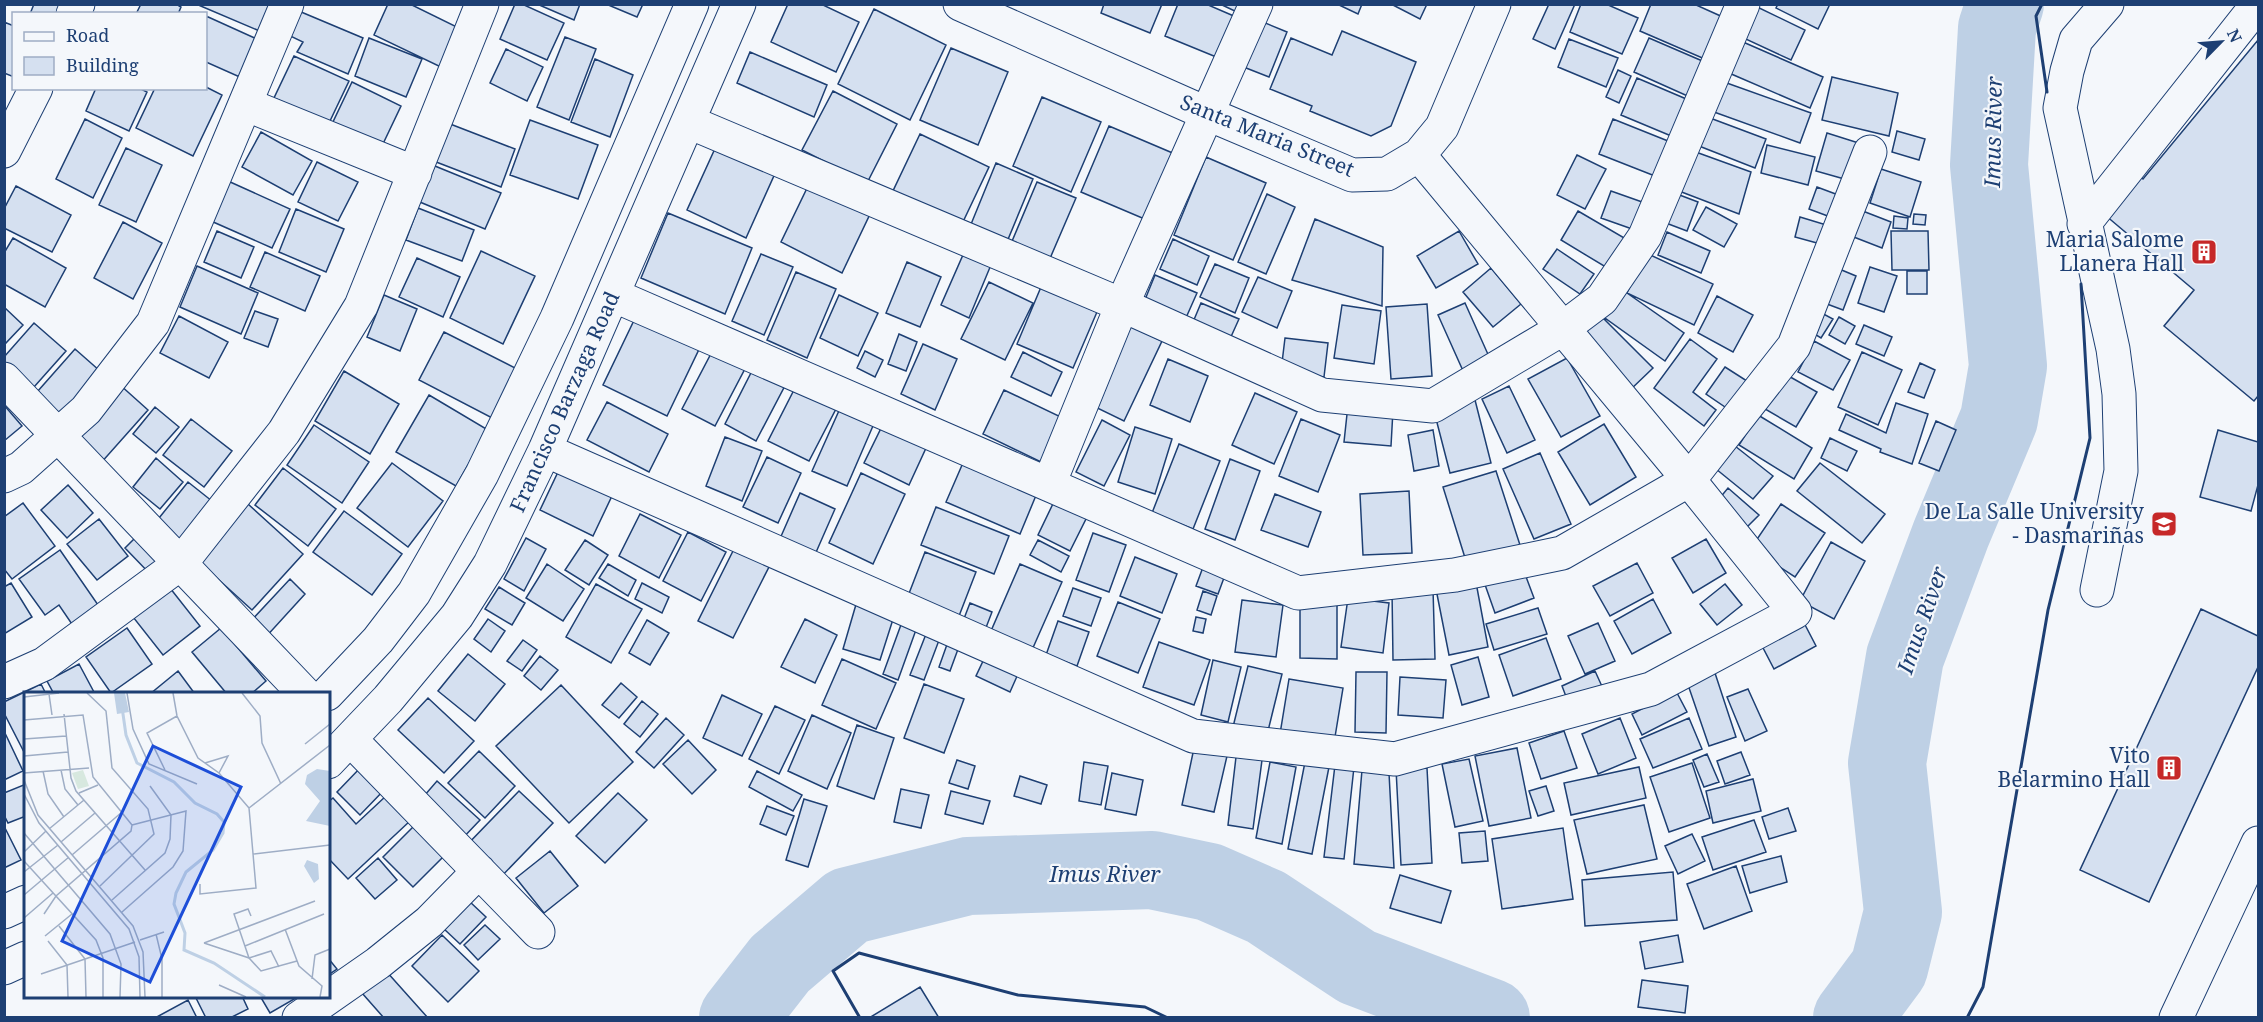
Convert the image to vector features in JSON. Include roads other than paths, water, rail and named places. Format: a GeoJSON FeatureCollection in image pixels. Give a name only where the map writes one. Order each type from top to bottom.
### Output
{"type":"FeatureCollection","features":[{"type":"Feature","properties":{"kind":"street"},"geometry":{"type":"LineString","coordinates":[[4,476],[21,468],[86,410],[153,323],[287,4]]}},
{"type":"Feature","properties":{"kind":"street"},"geometry":{"type":"LineString","coordinates":[[4,682],[44,664],[182,563],[284,432],[361,306],[482,4]]}},
{"type":"Feature","properties":{"kind":"street","name":"Francisco Barzaga Road"},"geometry":{"type":"LineString","coordinates":[[328,692],[378,640],[414,593],[482,474],[557,318],[692,4]]}},
{"type":"Feature","properties":{"kind":"street","name":"Francisco Barzaga Road"},"geometry":{"type":"LineString","coordinates":[[340,751],[388,699],[457,616],[490,564],[545,450],[614,295],[739,4]]}},
{"type":"Feature","properties":{"kind":"street","name":"Santa Maria Street"},"geometry":{"type":"LineString","coordinates":[[960,4],[1352,175],[1387,174],[1419,155],[1442,127],[1494,4]]}},
{"type":"Feature","properties":{"kind":"street"},"geometry":{"type":"LineString","coordinates":[[1048,484],[1122,304],[1256,4]]}},
{"type":"Feature","properties":{"kind":"street"},"geometry":{"type":"LineString","coordinates":[[689,122],[1122,304],[1322,395],[1433,406],[1562,329],[1602,299],[1645,236],[1743,4]]}},
{"type":"Feature","properties":{"kind":"street"},"geometry":{"type":"LineString","coordinates":[[2097,590],[2121,471],[2119,394],[2113,349],[2060,108],[2067,70],[2076,40],[2107,4]]}},
{"type":"Feature","properties":{"kind":"street"},"geometry":{"type":"LineString","coordinates":[[2084,224],[2258,4]]}},
{"type":"Feature","properties":{"kind":"street"},"geometry":{"type":"LineString","coordinates":[[4,151],[35,90]]}},
{"type":"Feature","properties":{"kind":"street"},"geometry":{"type":"LineString","coordinates":[[245,104],[415,173]]}},
{"type":"Feature","properties":{"kind":"street"},"geometry":{"type":"LineString","coordinates":[[614,295],[1298,593],[1455,575],[1562,553],[1689,480],[1794,346],[1870,152]]}},
{"type":"Feature","properties":{"kind":"street"},"geometry":{"type":"LineString","coordinates":[[545,450],[1193,735],[1395,759],[1651,689],[1795,612],[1689,480],[1419,155]]}},
{"type":"Feature","properties":{"kind":"street"},"geometry":{"type":"LineString","coordinates":[[4,379],[304,692]]}},
{"type":"Feature","properties":{"kind":"street"},"geometry":{"type":"LineString","coordinates":[[340,751],[479,871],[538,932]]}},
{"type":"Feature","properties":{"kind":"street"},"geometry":{"type":"LineString","coordinates":[[2176,1017],[2259,843]]}},
{"type":"Feature","properties":{"kind":"street"},"geometry":{"type":"LineString","coordinates":[[330,996],[378,963],[429,922],[479,871]]}},
{"type":"Feature","properties":{"kind":"street"},"geometry":{"type":"LineString","coordinates":[[4,912],[24,903]]}},
{"type":"Feature","properties":{"kind":"street"},"geometry":{"type":"LineString","coordinates":[[4,968],[24,959]]}},
{"type":"Feature","properties":{"kind":"street"},"geometry":{"type":"LineString","coordinates":[[299,1017],[327,998]]}},
{"type":"Feature","properties":{"kind":"waterway","name":"Imus River"},"geometry":{"type":"LineString","coordinates":[[1852,1018],[1889,968],[1903,912],[1887,763],[1905,657],[1951,534],[1999,419],[2008,366],[1989,165],[1997,28],[2005,4]]}},
{"type":"Feature","properties":{"kind":"waterway","name":"Imus River"},"geometry":{"type":"LineString","coordinates":[[738,1018],[780,964],[848,906],[968,876],[1152,870],[1209,882],[1266,907],[1357,967],[1491,1018]]}},
{"type":"Feature","properties":{"kind":"place","name":"Maria Salome Llanera Hall"},"geometry":{"type":"Point","coordinates":[2204,252]}},
{"type":"Feature","properties":{"kind":"place","name":"De La Salle University - Dasmariñas"},"geometry":{"type":"Point","coordinates":[2164,524]}},
{"type":"Feature","properties":{"kind":"place","name":"Vito Belarmino Hall"},"geometry":{"type":"Point","coordinates":[2169,768]}}]}
